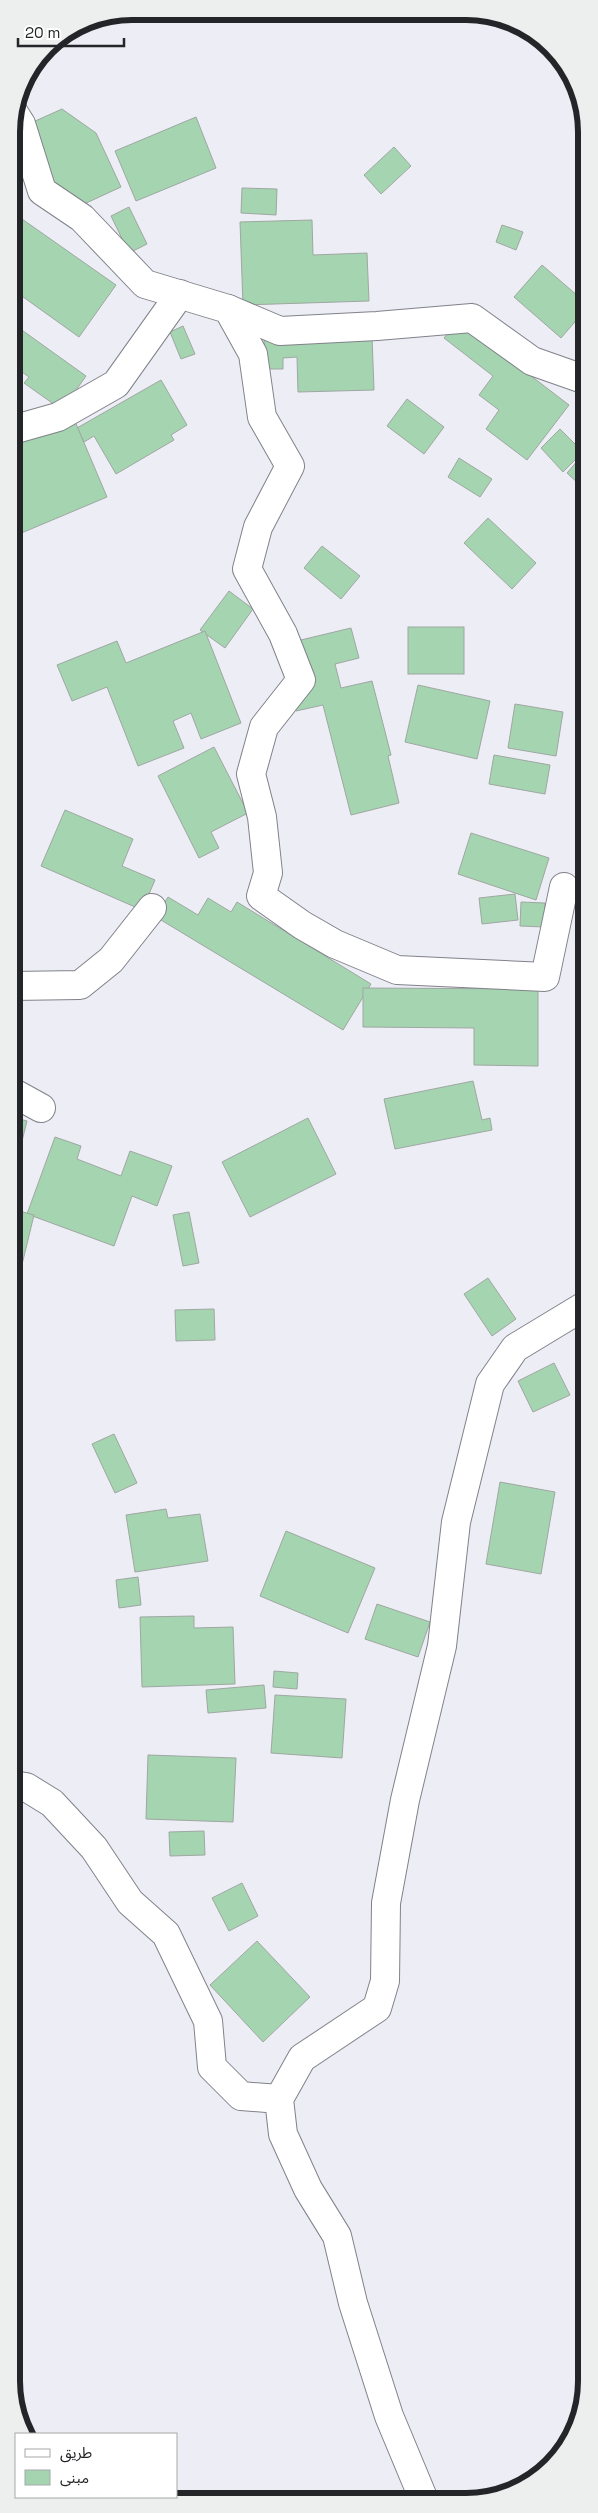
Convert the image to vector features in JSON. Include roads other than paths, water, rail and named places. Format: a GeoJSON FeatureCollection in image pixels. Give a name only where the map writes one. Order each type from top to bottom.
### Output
{"type":"FeatureCollection","features":[{"type":"Feature","properties":{"kind":"street"},"geometry":{"type":"LineString","coordinates":[[20,123],[42,190],[82,218],[145,284],[228,309],[280,331],[378,326],[472,318],[532,361],[578,377]]}},
{"type":"Feature","properties":{"kind":"street"},"geometry":{"type":"LineString","coordinates":[[20,428],[58,417],[116,384],[180,294]]}},
{"type":"Feature","properties":{"kind":"street"},"geometry":{"type":"LineString","coordinates":[[228,309],[254,354],[262,417],[290,466],[258,528],[247,569],[283,634],[301,680],[264,727],[251,774],[262,817],[268,873],[261,896],[302,925],[335,944],[396,970],[545,977],[564,887]]}},
{"type":"Feature","properties":{"kind":"street"},"geometry":{"type":"LineString","coordinates":[[20,986],[80,985],[111,960],[152,908]]}},
{"type":"Feature","properties":{"kind":"street"},"geometry":{"type":"LineString","coordinates":[[20,1096],[41,1108]]}},
{"type":"Feature","properties":{"kind":"street"},"geometry":{"type":"LineString","coordinates":[[421,2493],[389,2416],[353,2304],[336,2236],[308,2190],[283,2134],[279,2099],[302,2058],[377,2008],[385,1982],[386,1903],[405,1800],[442,1646],[456,1522],[490,1384],[515,1348],[578,1310]]}},
{"type":"Feature","properties":{"kind":"street"},"geometry":{"type":"LineString","coordinates":[[20,1786],[26,1787],[52,1803],[94,1848],[130,1902],[166,1934],[208,2021],[212,2067],[241,2096],[279,2099]]}}]}
